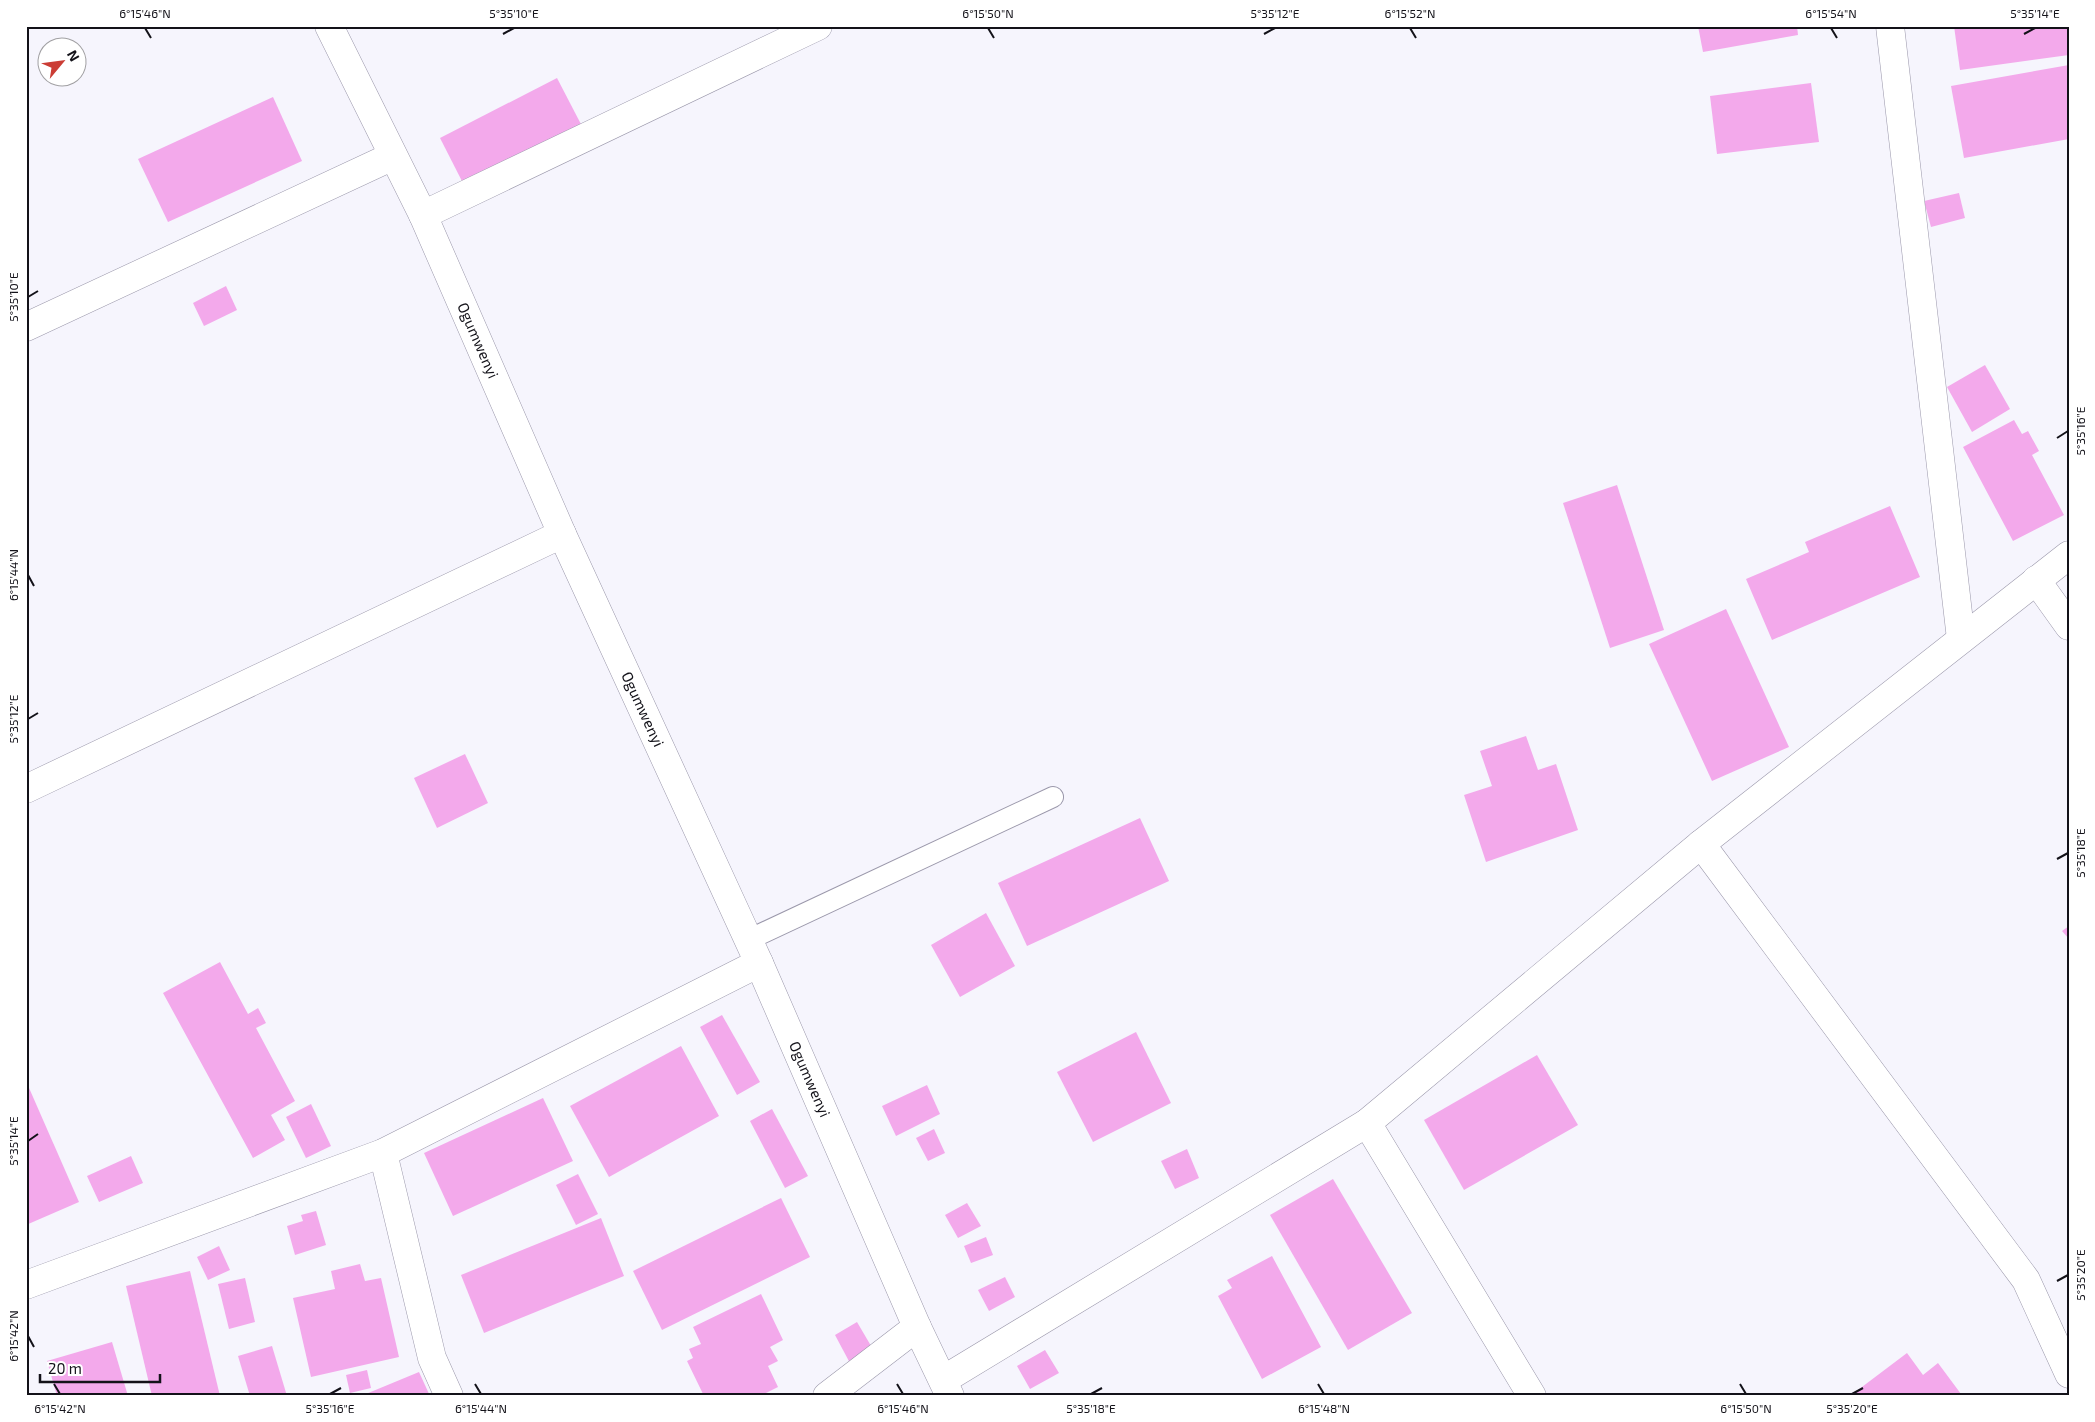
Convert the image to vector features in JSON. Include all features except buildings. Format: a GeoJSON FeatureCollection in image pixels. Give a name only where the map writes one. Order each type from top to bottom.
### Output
{"type":"FeatureCollection","features":[{"type":"Feature","properties":{"kind":"street","name":"Ogumwenyi"},"geometry":{"type":"LineString","coordinates":[[329,26],[423,215],[562,534],[753,951],[918,1327],[947,1388]]}},
{"type":"Feature","properties":{"kind":"street"},"geometry":{"type":"LineString","coordinates":[[423,215],[818,26]]}},
{"type":"Feature","properties":{"kind":"street"},"geometry":{"type":"LineString","coordinates":[[1890,26],[1961,639]]}},
{"type":"Feature","properties":{"kind":"street"},"geometry":{"type":"LineString","coordinates":[[26,327],[393,156]]}},
{"type":"Feature","properties":{"kind":"street"},"geometry":{"type":"LineString","coordinates":[[26,789],[562,534]]}},
{"type":"Feature","properties":{"kind":"street"},"geometry":{"type":"LineString","coordinates":[[947,1388],[1367,1123],[1701,844],[2069,555]]}},
{"type":"Feature","properties":{"kind":"street"},"geometry":{"type":"LineString","coordinates":[[2036,580],[2069,626]]}},
{"type":"Feature","properties":{"kind":"street"},"geometry":{"type":"LineString","coordinates":[[1701,844],[2026,1280],[2069,1374]]}},
{"type":"Feature","properties":{"kind":"street"},"geometry":{"type":"LineString","coordinates":[[26,1285],[383,1153],[753,951]]}},
{"type":"Feature","properties":{"kind":"street"},"geometry":{"type":"LineString","coordinates":[[1367,1123],[1532,1396]]}},
{"type":"Feature","properties":{"kind":"street"},"geometry":{"type":"LineString","coordinates":[[383,1153],[432,1358],[449,1396]]}},
{"type":"Feature","properties":{"kind":"street"},"geometry":{"type":"LineString","coordinates":[[827,1396],[918,1327]]}},
{"type":"Feature","properties":{"kind":"lane"},"geometry":{"type":"LineString","coordinates":[[753,951],[1053,797]]}}]}
